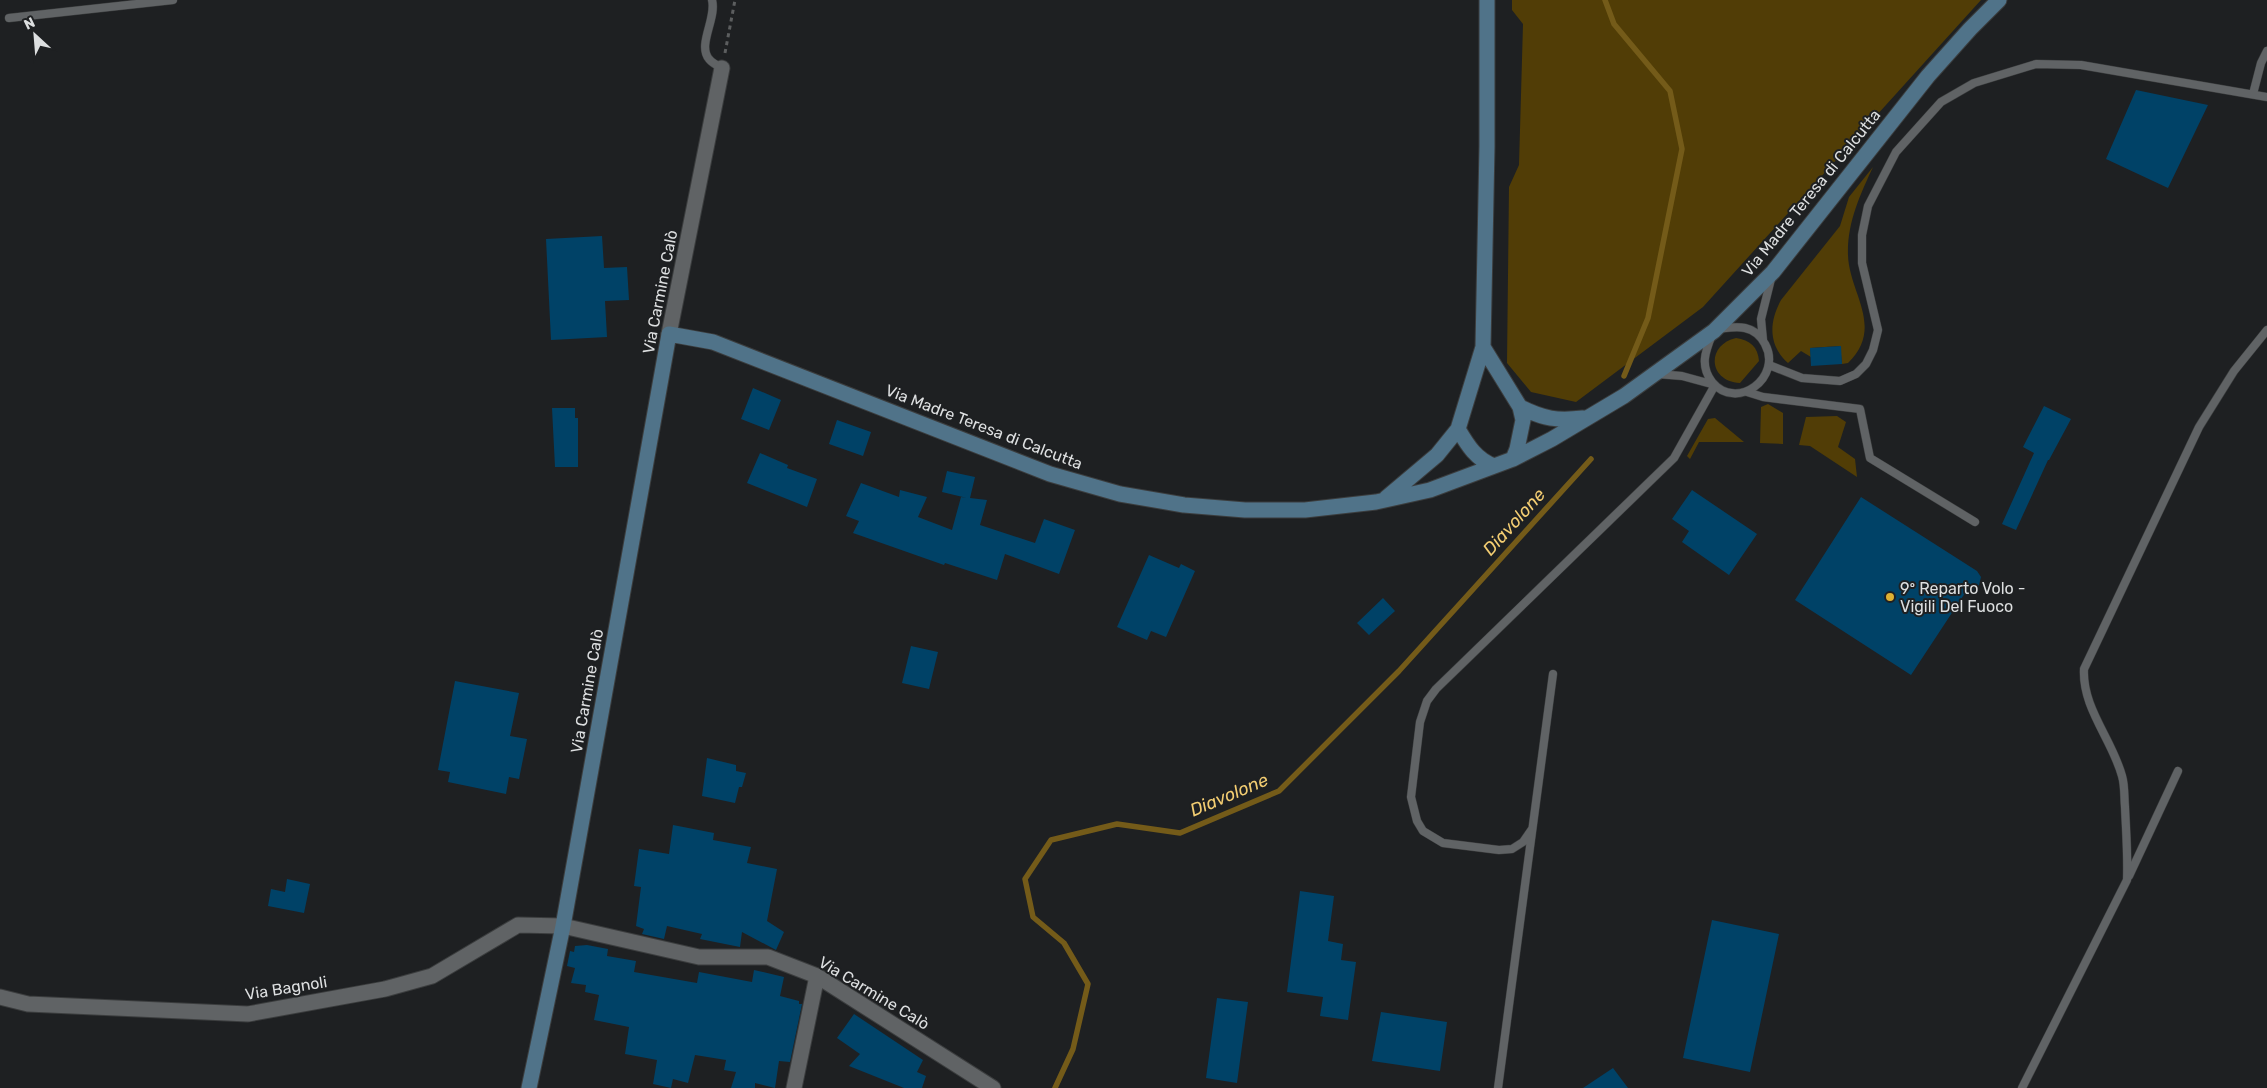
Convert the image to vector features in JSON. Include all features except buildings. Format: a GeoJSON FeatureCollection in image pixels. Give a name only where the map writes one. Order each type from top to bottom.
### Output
{"type":"FeatureCollection","features":[{"type":"Feature","properties":{"kind":"street"},"geometry":{"type":"LineString","coordinates":[[1383,500],[1437,455],[1458,429],[1483,346],[1487,0]]}},
{"type":"Feature","properties":{"kind":"street","name":"Via Madre Teresa di Calcutta"},"geometry":{"type":"LineString","coordinates":[[669,334],[713,342],[1050,474],[1120,494],[1184,505],[1245,510],[1305,510],[1383,500],[1430,490],[1513,459],[1590,417],[1715,330],[1773,272],[1928,76],[1999,0]]}},
{"type":"Feature","properties":{"kind":"street","name":"Via Carmine Calò"},"geometry":{"type":"LineString","coordinates":[[722,68],[669,334],[563,926],[700,957],[768,957],[817,976],[993,1088]]}},
{"type":"Feature","properties":{"kind":"street"},"geometry":{"type":"LineString","coordinates":[[1483,346],[1520,407],[1523,420],[1522,429],[1513,459]]}},
{"type":"Feature","properties":{"kind":"street"},"geometry":{"type":"LineString","coordinates":[[1520,407],[1540,417],[1563,420],[1590,417]]}},
{"type":"Feature","properties":{"kind":"street"},"geometry":{"type":"LineString","coordinates":[[1458,429],[1472,452],[1482,461],[1494,466]]}},
{"type":"Feature","properties":{"kind":"street","name":"Via Bagnoli"},"geometry":{"type":"LineString","coordinates":[[0,997],[28,1004],[248,1014],[385,989],[432,976],[518,925],[563,926]]}},
{"type":"Feature","properties":{"kind":"street"},"geometry":{"type":"LineString","coordinates":[[529,1088],[563,926]]}},
{"type":"Feature","properties":{"kind":"street"},"geometry":{"type":"LineString","coordinates":[[794,1088],[817,976]]}},
{"type":"Feature","properties":{"kind":"lane"},"geometry":{"type":"LineString","coordinates":[[9,18],[173,0]]}},
{"type":"Feature","properties":{"kind":"lane"},"geometry":{"type":"LineString","coordinates":[[712,0],[714,7],[704,47],[708,59],[722,68]]}},
{"type":"Feature","properties":{"kind":"lane"},"geometry":{"type":"LineString","coordinates":[[2253,94],[2261,63],[2267,51]]}},
{"type":"Feature","properties":{"kind":"lane"},"geometry":{"type":"LineString","coordinates":[[1769,365],[1802,378],[1840,381],[1856,374],[1866,364],[1873,350],[1878,330],[1862,263],[1862,235],[1868,206],[1896,152],[1941,102],[1974,83],[2036,64],[2056,63],[2081,65],[2267,96]]}},
{"type":"Feature","properties":{"kind":"lane"},"geometry":{"type":"LineString","coordinates":[[1763,340],[1760,319],[1773,272]]}},
{"type":"Feature","properties":{"kind":"lane"},"geometry":{"type":"LineString","coordinates":[[1747,392],[1764,379],[1769,365],[1768,349],[1756,333],[1746,328],[1715,330],[1704,354],[1704,365],[1708,376],[1714,384],[1724,391],[1735,393],[1747,392],[1763,397],[1860,409],[1870,458],[1975,522]]}},
{"type":"Feature","properties":{"kind":"lane"},"geometry":{"type":"LineString","coordinates":[[2127,880],[2128,854],[2123,778],[2115,755],[2088,702],[2083,683],[2084,669],[2199,427],[2234,371],[2267,330]]}},
{"type":"Feature","properties":{"kind":"lane"},"geometry":{"type":"LineString","coordinates":[[1654,374],[1682,376],[1714,384]]}},
{"type":"Feature","properties":{"kind":"lane"},"geometry":{"type":"LineString","coordinates":[[1532,829],[1523,842],[1512,849],[1499,850],[1443,843],[1423,831],[1416,821],[1411,797],[1422,711],[1436,689],[1674,458],[1714,384]]}},
{"type":"Feature","properties":{"kind":"lane"},"geometry":{"type":"LineString","coordinates":[[1498,1088],[1553,674]]}},
{"type":"Feature","properties":{"kind":"lane"},"geometry":{"type":"LineString","coordinates":[[2022,1088],[2127,880],[2178,771]]}},
{"type":"Feature","properties":{"kind":"path"},"geometry":{"type":"LineString","coordinates":[[722,68],[735,0]]}},
{"type":"Feature","properties":{"kind":"shaded area"},"geometry":{"type":"Polygon","coordinates":[[[1512,0],[1981,0],[1703,307],[1576,402],[1531,392],[1507,363],[1509,187],[1519,165],[1523,24],[1512,10],[1512,0]]]}},
{"type":"Feature","properties":{"kind":"shaded area"},"geometry":{"type":"Polygon","coordinates":[[[1873,167],[1855,210],[1848,243],[1850,269],[1865,323],[1864,336],[1859,350],[1848,363],[1842,364],[1840,346],[1810,348],[1811,357],[1801,351],[1788,363],[1777,349],[1772,333],[1777,308],[1781,300],[1840,226],[1849,197],[1873,167]]]}},
{"type":"Feature","properties":{"kind":"shaded area"},"geometry":{"type":"Polygon","coordinates":[[[1736,338],[1749,342],[1755,348],[1759,361],[1740,383],[1729,381],[1722,376],[1717,370],[1715,362],[1719,348],[1726,342],[1736,338]]]}},
{"type":"Feature","properties":{"kind":"shaded area"},"geometry":{"type":"Polygon","coordinates":[[[1768,404],[1783,413],[1783,444],[1760,443],[1761,407],[1768,404]]]}},
{"type":"Feature","properties":{"kind":"shaded area"},"geometry":{"type":"Polygon","coordinates":[[[1837,416],[1846,422],[1838,447],[1855,459],[1857,477],[1810,446],[1799,445],[1806,417],[1837,416]]]}},
{"type":"Feature","properties":{"kind":"shaded area"},"geometry":{"type":"Polygon","coordinates":[[[1715,418],[1744,442],[1699,442],[1690,459],[1687,456],[1708,419],[1715,418]]]}},
{"type":"Feature","properties":{"kind":"waterway","name":"Diavolone"},"geometry":{"type":"LineString","coordinates":[[1605,0],[1614,24],[1670,91],[1682,149],[1648,318],[1624,376]]}},
{"type":"Feature","properties":{"kind":"waterway","name":"Diavolone"},"geometry":{"type":"LineString","coordinates":[[1055,1088],[1073,1049],[1088,984],[1064,943],[1033,917],[1025,879],[1051,840],[1117,824],[1180,833],[1279,791],[1399,671],[1591,459]]}},
{"type":"Feature","properties":{"kind":"place","name":"9º Reparto Volo - Vigili Del Fuoco"},"geometry":{"type":"Point","coordinates":[1890,597]}}]}
